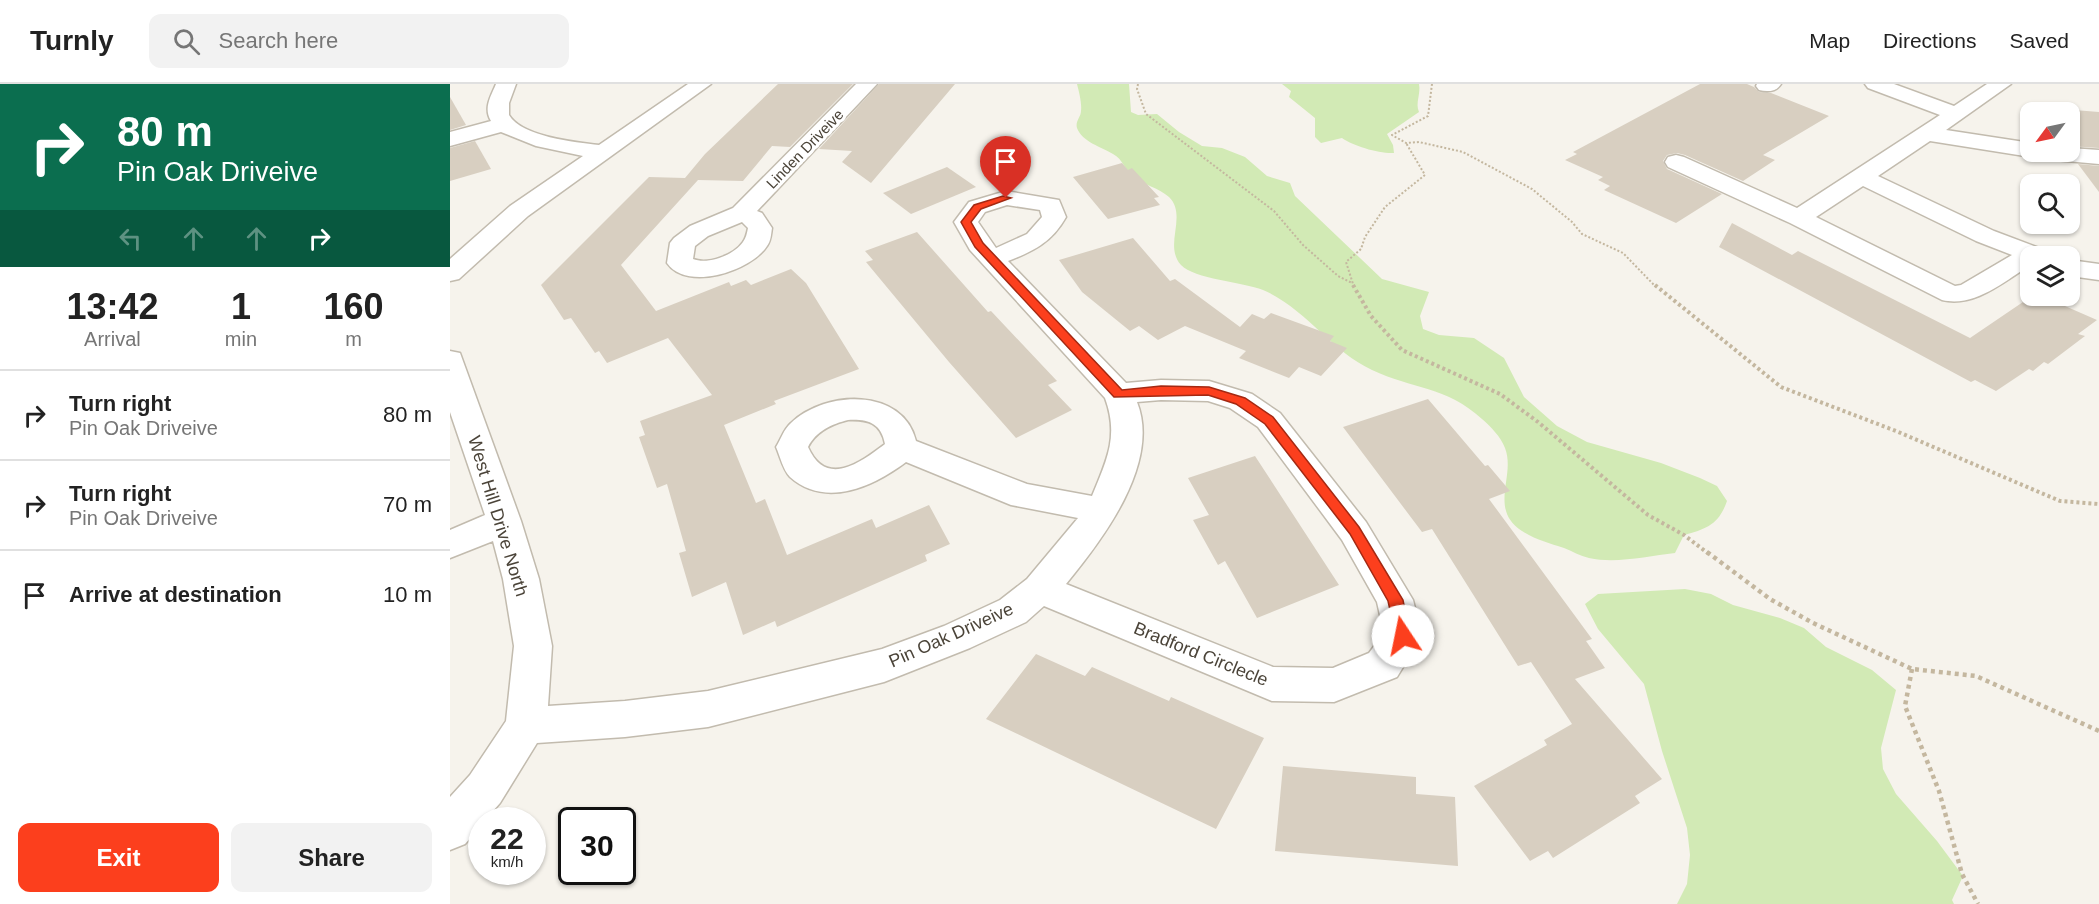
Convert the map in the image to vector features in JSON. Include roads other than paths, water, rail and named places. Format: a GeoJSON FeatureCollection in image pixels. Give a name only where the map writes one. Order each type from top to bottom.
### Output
{"type":"FeatureCollection","features":[{"type":"Feature","properties":{"kind":"street"},"geometry":{"type":"LineString","coordinates":[[506,84],[498,103],[498,117],[504,124],[524,136],[573,149],[600,152]]}},
{"type":"Feature","properties":{"kind":"street"},"geometry":{"type":"LineString","coordinates":[[450,273],[519,211],[600,152],[701,84]]}},
{"type":"Feature","properties":{"kind":"street","name":"Linden Driveive"},"geometry":{"type":"LineString","coordinates":[[742,213],[867,84]]}},
{"type":"Feature","properties":{"kind":"street"},"geometry":{"type":"LineString","coordinates":[[1875,84],[1957,114]]}},
{"type":"Feature","properties":{"kind":"street"},"geometry":{"type":"LineString","coordinates":[[1799,218],[2001,84]]}},
{"type":"Feature","properties":{"kind":"street"},"geometry":{"type":"LineString","coordinates":[[450,139],[504,124]]}},
{"type":"Feature","properties":{"kind":"street"},"geometry":{"type":"LineString","coordinates":[[1927,134],[2020,148]]}},
{"type":"Feature","properties":{"kind":"street"},"geometry":{"type":"LineString","coordinates":[[2080,155],[2099,157]]}},
{"type":"Feature","properties":{"kind":"street"},"geometry":{"type":"LineString","coordinates":[[1676,162],[1799,218],[1951,294],[1968,292],[2020,263]]}},
{"type":"Feature","properties":{"kind":"street"},"geometry":{"type":"LineString","coordinates":[[1863,177],[1985,236],[2020,249]]}},
{"type":"Feature","properties":{"kind":"street","name":"Pin Oak Driveive"},"geometry":{"type":"LineString","coordinates":[[526,726],[625,719],[708,709],[884,665],[957,637],[1013,611],[1040,589],[1072,552],[1103,510],[1124,457],[1128,418],[1119,394],[992,258]]}},
{"type":"Feature","properties":{"kind":"street"},"geometry":{"type":"LineString","coordinates":[[2080,269],[2099,272]]}},
{"type":"Feature","properties":{"kind":"street","name":"West Hill Drive North"},"geometry":{"type":"LineString","coordinates":[[450,360],[458,392],[504,521],[521,579],[533,646],[526,726],[485,789],[450,829]]}},
{"type":"Feature","properties":{"kind":"street","name":"Bradford Circlecle"},"geometry":{"type":"LineString","coordinates":[[1040,589],[1272,684],[1334,685],[1383,664],[1403,636],[1395,600],[1354,531],[1269,420],[1241,401],[1209,391],[1161,390],[1119,394]]}},
{"type":"Feature","properties":{"kind":"street"},"geometry":{"type":"LineString","coordinates":[[902,448],[1023,496],[1103,510]]}},
{"type":"Feature","properties":{"kind":"street"},"geometry":{"type":"LineString","coordinates":[[450,545],[504,521]]}}]}
